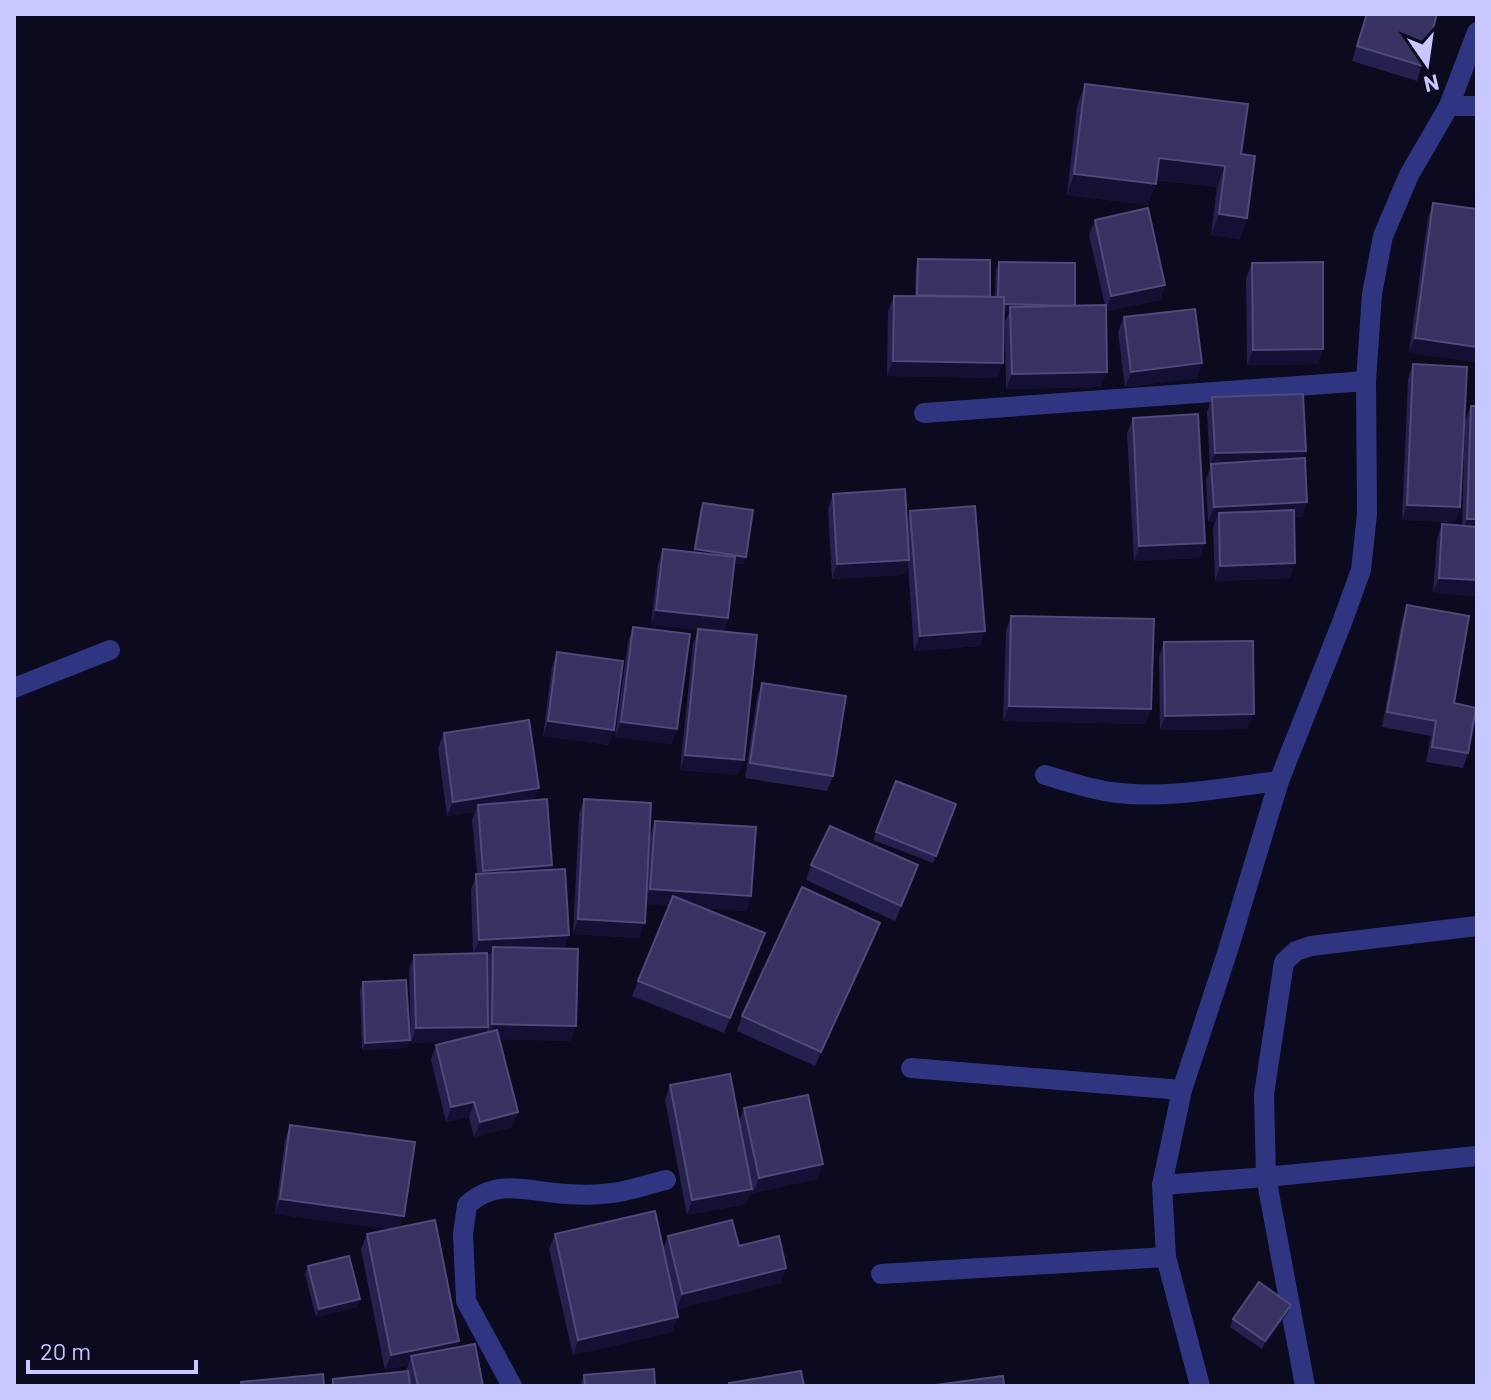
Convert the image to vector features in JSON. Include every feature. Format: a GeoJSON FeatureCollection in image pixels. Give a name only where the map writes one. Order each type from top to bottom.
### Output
{"type":"FeatureCollection","features":[{"type":"Feature","properties":{"kind":"street"},"geometry":{"type":"LineString","coordinates":[[1200,1386],[1166,1257],[1162,1185],[1182,1090],[1279,781],[1361,570],[1367,514],[1366,381],[1372,294],[1383,236],[1409,175],[1449,106],[1477,32]]}},
{"type":"Feature","properties":{"kind":"street"},"geometry":{"type":"LineString","coordinates":[[1449,106],[1477,106]]}},
{"type":"Feature","properties":{"kind":"street"},"geometry":{"type":"LineString","coordinates":[[924,413],[1366,381]]}},
{"type":"Feature","properties":{"kind":"street"},"geometry":{"type":"LineString","coordinates":[[14,688],[110,650]]}},
{"type":"Feature","properties":{"kind":"street"},"geometry":{"type":"LineString","coordinates":[[1045,775],[1113,792],[1143,794],[1279,781]]}},
{"type":"Feature","properties":{"kind":"street"},"geometry":{"type":"LineString","coordinates":[[1305,1386],[1266,1177],[1264,1094],[1284,962],[1296,951],[1311,946],[1477,926]]}},
{"type":"Feature","properties":{"kind":"street"},"geometry":{"type":"LineString","coordinates":[[911,1068],[1182,1090]]}},
{"type":"Feature","properties":{"kind":"street"},"geometry":{"type":"LineString","coordinates":[[1162,1185],[1477,1156]]}},
{"type":"Feature","properties":{"kind":"street"},"geometry":{"type":"LineString","coordinates":[[512,1386],[466,1301],[463,1234],[467,1205],[501,1188],[517,1187],[568,1194],[612,1193],[666,1180]]}},
{"type":"Feature","properties":{"kind":"street"},"geometry":{"type":"LineString","coordinates":[[881,1274],[1166,1257]]}},
{"type":"Feature","properties":{"kind":"building"},"geometry":{"type":"Polygon","coordinates":[[[1367,14],[1437,14],[1423,66],[1357,46],[1367,14]]]}},
{"type":"Feature","properties":{"kind":"building"},"geometry":{"type":"Polygon","coordinates":[[[1085,84],[1248,104],[1241,154],[1255,156],[1247,218],[1219,214],[1225,166],[1159,158],[1156,184],[1074,174],[1085,84]]]}},
{"type":"Feature","properties":{"kind":"building"},"geometry":{"type":"Polygon","coordinates":[[[1433,203],[1477,209],[1477,347],[1415,338],[1433,203]]]}},
{"type":"Feature","properties":{"kind":"building"},"geometry":{"type":"Polygon","coordinates":[[[1148,208],[1165,285],[1111,296],[1095,220],[1148,208]]]}},
{"type":"Feature","properties":{"kind":"building"},"geometry":{"type":"Polygon","coordinates":[[[918,259],[990,260],[990,297],[917,295],[918,259]]]}},
{"type":"Feature","properties":{"kind":"building"},"geometry":{"type":"Polygon","coordinates":[[[999,262],[1075,263],[1075,306],[1004,304],[1004,297],[998,297],[999,262]]]}},
{"type":"Feature","properties":{"kind":"building"},"geometry":{"type":"Polygon","coordinates":[[[1323,262],[1323,349],[1253,350],[1252,263],[1323,262]]]}},
{"type":"Feature","properties":{"kind":"building"},"geometry":{"type":"Polygon","coordinates":[[[894,296],[1004,297],[1003,363],[893,361],[894,296]]]}},
{"type":"Feature","properties":{"kind":"building"},"geometry":{"type":"Polygon","coordinates":[[[1106,305],[1107,372],[1012,374],[1010,307],[1106,305]]]}},
{"type":"Feature","properties":{"kind":"building"},"geometry":{"type":"Polygon","coordinates":[[[1195,309],[1202,363],[1131,372],[1124,317],[1195,309]]]}},
{"type":"Feature","properties":{"kind":"building"},"geometry":{"type":"Polygon","coordinates":[[[1413,364],[1467,367],[1460,507],[1407,505],[1413,364]]]}},
{"type":"Feature","properties":{"kind":"building"},"geometry":{"type":"Polygon","coordinates":[[[1303,394],[1306,451],[1215,453],[1212,397],[1303,394]]]}},
{"type":"Feature","properties":{"kind":"building"},"geometry":{"type":"Polygon","coordinates":[[[1471,406],[1477,406],[1477,519],[1467,519],[1471,406]]]}},
{"type":"Feature","properties":{"kind":"building"},"geometry":{"type":"Polygon","coordinates":[[[1198,414],[1205,543],[1139,546],[1133,418],[1198,414]]]}},
{"type":"Feature","properties":{"kind":"building"},"geometry":{"type":"Polygon","coordinates":[[[1305,458],[1307,502],[1214,507],[1211,464],[1305,458]]]}},
{"type":"Feature","properties":{"kind":"building"},"geometry":{"type":"Polygon","coordinates":[[[905,489],[909,560],[837,564],[833,494],[905,489]]]}},
{"type":"Feature","properties":{"kind":"building"},"geometry":{"type":"Polygon","coordinates":[[[703,503],[753,510],[746,557],[695,549],[703,503]]]}},
{"type":"Feature","properties":{"kind":"building"},"geometry":{"type":"Polygon","coordinates":[[[975,506],[985,631],[920,636],[910,511],[975,506]]]}},
{"type":"Feature","properties":{"kind":"building"},"geometry":{"type":"Polygon","coordinates":[[[1294,510],[1295,563],[1220,566],[1219,513],[1294,510]]]}},
{"type":"Feature","properties":{"kind":"building"},"geometry":{"type":"Polygon","coordinates":[[[1442,524],[1477,527],[1477,580],[1439,578],[1442,524]]]}},
{"type":"Feature","properties":{"kind":"building"},"geometry":{"type":"Polygon","coordinates":[[[663,549],[735,557],[728,618],[656,610],[663,549]]]}},
{"type":"Feature","properties":{"kind":"building"},"geometry":{"type":"Polygon","coordinates":[[[1407,605],[1469,616],[1454,703],[1476,708],[1468,753],[1432,747],[1436,721],[1387,712],[1407,605]]]}},
{"type":"Feature","properties":{"kind":"building"},"geometry":{"type":"Polygon","coordinates":[[[1011,616],[1154,619],[1151,709],[1009,706],[1011,616]]]}},
{"type":"Feature","properties":{"kind":"building"},"geometry":{"type":"Polygon","coordinates":[[[633,627],[690,634],[677,729],[621,722],[633,627]]]}},
{"type":"Feature","properties":{"kind":"building"},"geometry":{"type":"Polygon","coordinates":[[[698,629],[757,635],[744,760],[685,755],[698,629]]]}},
{"type":"Feature","properties":{"kind":"building"},"geometry":{"type":"Polygon","coordinates":[[[1253,641],[1254,714],[1165,716],[1164,642],[1253,641]]]}},
{"type":"Feature","properties":{"kind":"building"},"geometry":{"type":"Polygon","coordinates":[[[557,652],[623,661],[614,730],[548,721],[557,652]]]}},
{"type":"Feature","properties":{"kind":"building"},"geometry":{"type":"Polygon","coordinates":[[[762,683],[846,696],[833,776],[750,763],[762,683]]]}},
{"type":"Feature","properties":{"kind":"building"},"geometry":{"type":"Polygon","coordinates":[[[529,720],[539,788],[453,802],[444,733],[529,720]]]}},
{"type":"Feature","properties":{"kind":"building"},"geometry":{"type":"Polygon","coordinates":[[[896,781],[956,804],[936,856],[876,832],[896,781]]]}},
{"type":"Feature","properties":{"kind":"building"},"geometry":{"type":"Polygon","coordinates":[[[547,799],[552,865],[483,871],[478,805],[547,799]]]}},
{"type":"Feature","properties":{"kind":"building"},"geometry":{"type":"Polygon","coordinates":[[[584,799],[651,803],[645,923],[578,919],[584,799]]]}},
{"type":"Feature","properties":{"kind":"building"},"geometry":{"type":"Polygon","coordinates":[[[655,821],[756,827],[751,896],[650,889],[655,821]]]}},
{"type":"Feature","properties":{"kind":"building"},"geometry":{"type":"Polygon","coordinates":[[[830,826],[918,865],[901,906],[811,865],[830,826]]]}},
{"type":"Feature","properties":{"kind":"building"},"geometry":{"type":"Polygon","coordinates":[[[565,869],[569,935],[479,940],[476,874],[565,869]]]}},
{"type":"Feature","properties":{"kind":"building"},"geometry":{"type":"Polygon","coordinates":[[[802,887],[880,923],[821,1052],[742,1016],[802,887]]]}},
{"type":"Feature","properties":{"kind":"building"},"geometry":{"type":"Polygon","coordinates":[[[673,896],[765,933],[730,1018],[638,981],[673,896]]]}},
{"type":"Feature","properties":{"kind":"building"},"geometry":{"type":"Polygon","coordinates":[[[493,947],[578,949],[576,1026],[492,1024],[493,947]]]}},
{"type":"Feature","properties":{"kind":"building"},"geometry":{"type":"Polygon","coordinates":[[[487,953],[488,1027],[416,1028],[414,955],[487,953]]]}},
{"type":"Feature","properties":{"kind":"building"},"geometry":{"type":"Polygon","coordinates":[[[406,980],[410,1040],[365,1043],[363,982],[406,980]]]}},
{"type":"Feature","properties":{"kind":"building"},"geometry":{"type":"Polygon","coordinates":[[[497,1030],[518,1112],[480,1122],[474,1102],[451,1107],[436,1045],[497,1030]]]}},
{"type":"Feature","properties":{"kind":"building"},"geometry":{"type":"Polygon","coordinates":[[[730,1074],[752,1189],[692,1200],[670,1085],[730,1074]]]}},
{"type":"Feature","properties":{"kind":"building"},"geometry":{"type":"Polygon","coordinates":[[[808,1095],[823,1164],[759,1178],[744,1108],[808,1095]]]}},
{"type":"Feature","properties":{"kind":"building"},"geometry":{"type":"Polygon","coordinates":[[[290,1125],[415,1142],[404,1216],[280,1199],[290,1125]]]}},
{"type":"Feature","properties":{"kind":"building"},"geometry":{"type":"Polygon","coordinates":[[[655,1211],[678,1317],[578,1340],[555,1234],[655,1211]]]}},
{"type":"Feature","properties":{"kind":"building"},"geometry":{"type":"Polygon","coordinates":[[[435,1220],[459,1341],[391,1355],[367,1234],[435,1220]]]}},
{"type":"Feature","properties":{"kind":"building"},"geometry":{"type":"Polygon","coordinates":[[[732,1220],[739,1246],[779,1236],[786,1268],[682,1294],[668,1236],[732,1220]]]}},
{"type":"Feature","properties":{"kind":"building"},"geometry":{"type":"Polygon","coordinates":[[[349,1256],[360,1299],[319,1309],[308,1266],[349,1256]]]}},
{"type":"Feature","properties":{"kind":"building"},"geometry":{"type":"Polygon","coordinates":[[[1259,1282],[1291,1305],[1265,1341],[1233,1319],[1259,1282]]]}},
{"type":"Feature","properties":{"kind":"building"},"geometry":{"type":"Polygon","coordinates":[[[475,1344],[483,1386],[418,1386],[411,1356],[475,1344]]]}},
{"type":"Feature","properties":{"kind":"building"},"geometry":{"type":"Polygon","coordinates":[[[654,1369],[655,1386],[585,1386],[584,1375],[654,1369]]]}},
{"type":"Feature","properties":{"kind":"building"},"geometry":{"type":"Polygon","coordinates":[[[408,1371],[410,1386],[333,1386],[333,1379],[408,1371]]]}},
{"type":"Feature","properties":{"kind":"building"},"geometry":{"type":"Polygon","coordinates":[[[801,1371],[804,1386],[730,1386],[729,1383],[801,1371]]]}},
{"type":"Feature","properties":{"kind":"building"},"geometry":{"type":"Polygon","coordinates":[[[323,1374],[324,1386],[242,1386],[241,1382],[323,1374]]]}},
{"type":"Feature","properties":{"kind":"building"},"geometry":{"type":"Polygon","coordinates":[[[1003,1376],[1004,1386],[928,1386],[1003,1376]]]}}]}
